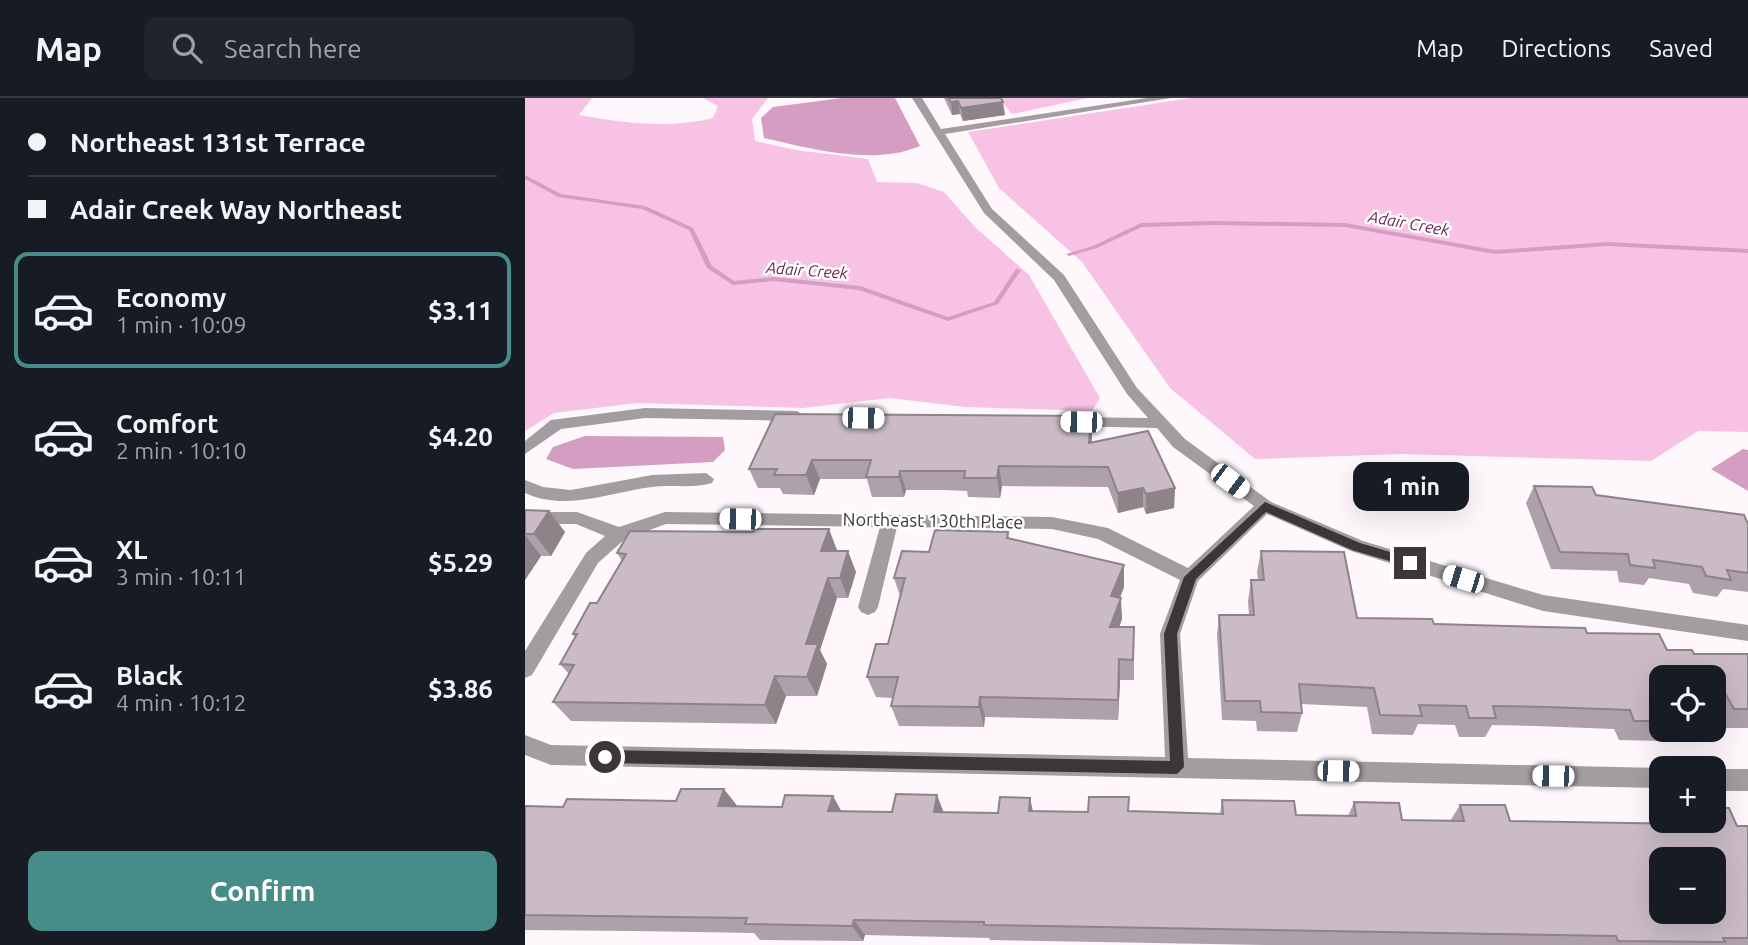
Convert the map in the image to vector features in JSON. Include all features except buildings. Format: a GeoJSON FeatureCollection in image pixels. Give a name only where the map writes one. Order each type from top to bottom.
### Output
{"type":"FeatureCollection","features":[{"type":"Feature","properties":{"kind":"street"},"geometry":{"type":"LineString","coordinates":[[917,98],[989,211],[1059,278],[1132,391],[1179,443],[1265,506],[1357,547],[1543,603],[1748,633]]}},
{"type":"Feature","properties":{"kind":"street"},"geometry":{"type":"LineString","coordinates":[[938,132],[1166,98]]}},
{"type":"Feature","properties":{"kind":"street"},"geometry":{"type":"LineString","coordinates":[[525,449],[557,424],[645,413],[809,416]]}},
{"type":"Feature","properties":{"kind":"street"},"geometry":{"type":"LineString","coordinates":[[1054,421],[1161,423]]}},
{"type":"Feature","properties":{"kind":"street"},"geometry":{"type":"LineString","coordinates":[[525,486],[536,494],[572,495],[651,481],[706,479]]}},
{"type":"Feature","properties":{"kind":"street"},"geometry":{"type":"LineString","coordinates":[[1177,767],[1170,634],[1190,577],[1265,506]]}},
{"type":"Feature","properties":{"kind":"street"},"geometry":{"type":"LineString","coordinates":[[525,519],[577,518],[619,534],[592,558],[525,669]]}},
{"type":"Feature","properties":{"kind":"street","name":"Northeast 130th Place"},"geometry":{"type":"LineString","coordinates":[[619,534],[665,518],[1052,523],[1102,533],[1190,577]]}},
{"type":"Feature","properties":{"kind":"street"},"geometry":{"type":"LineString","coordinates":[[868,607],[890,521]]}},
{"type":"Feature","properties":{"kind":"street"},"geometry":{"type":"LineString","coordinates":[[525,744],[551,755],[1649,779]]}},
{"type":"Feature","properties":{"kind":"street"},"geometry":{"type":"LineString","coordinates":[[1726,780],[1748,780]]}},
{"type":"Feature","properties":{"kind":"shaded area"},"geometry":{"type":"Polygon","coordinates":[[[525,98],[592,98],[579,115],[663,124],[713,118],[718,106],[703,98],[768,98],[752,119],[755,141],[796,150],[868,159],[877,182],[917,183],[944,192],[975,227],[1029,275],[1100,398],[1092,411],[965,407],[890,398],[803,408],[637,403],[554,413],[525,431],[525,98]]]}},
{"type":"Feature","properties":{"kind":"shaded area"},"geometry":{"type":"Polygon","coordinates":[[[842,98],[895,98],[920,146],[883,155],[842,154],[764,138],[761,118],[773,107],[842,98]]]}},
{"type":"Feature","properties":{"kind":"shaded area"},"geometry":{"type":"Polygon","coordinates":[[[999,98],[1088,98],[1012,114],[999,98]]]}},
{"type":"Feature","properties":{"kind":"shaded area"},"geometry":{"type":"Polygon","coordinates":[[[1191,98],[1748,98],[1748,432],[1698,431],[1651,461],[1401,454],[1255,459],[1170,388],[1082,262],[999,188],[968,132],[1191,98]]]}},
{"type":"Feature","properties":{"kind":"shaded area"},"geometry":{"type":"Polygon","coordinates":[[[585,436],[723,437],[725,450],[713,462],[573,469],[546,459],[553,447],[585,436]]]}},
{"type":"Feature","properties":{"kind":"shaded area"},"geometry":{"type":"Polygon","coordinates":[[[1743,449],[1748,450],[1748,491],[1711,469],[1743,449]]]}},
{"type":"Feature","properties":{"kind":"waterway","name":"Adair Creek"},"geometry":{"type":"LineString","coordinates":[[525,177],[560,196],[643,207],[691,229],[709,267],[733,283],[774,279],[860,288],[948,319],[996,303],[1018,270]]}},
{"type":"Feature","properties":{"kind":"waterway","name":"Adair Creek"},"geometry":{"type":"LineString","coordinates":[[1069,254],[1095,247],[1141,225],[1214,223],[1345,225],[1495,252],[1608,244],[1748,251]]}},
{"type":"Feature","properties":{"kind":"route"},"geometry":{"type":"LineString","coordinates":[[605,757],[1177,767],[1170,634],[1190,577],[1265,506],[1357,547],[1410,563]]}}]}
